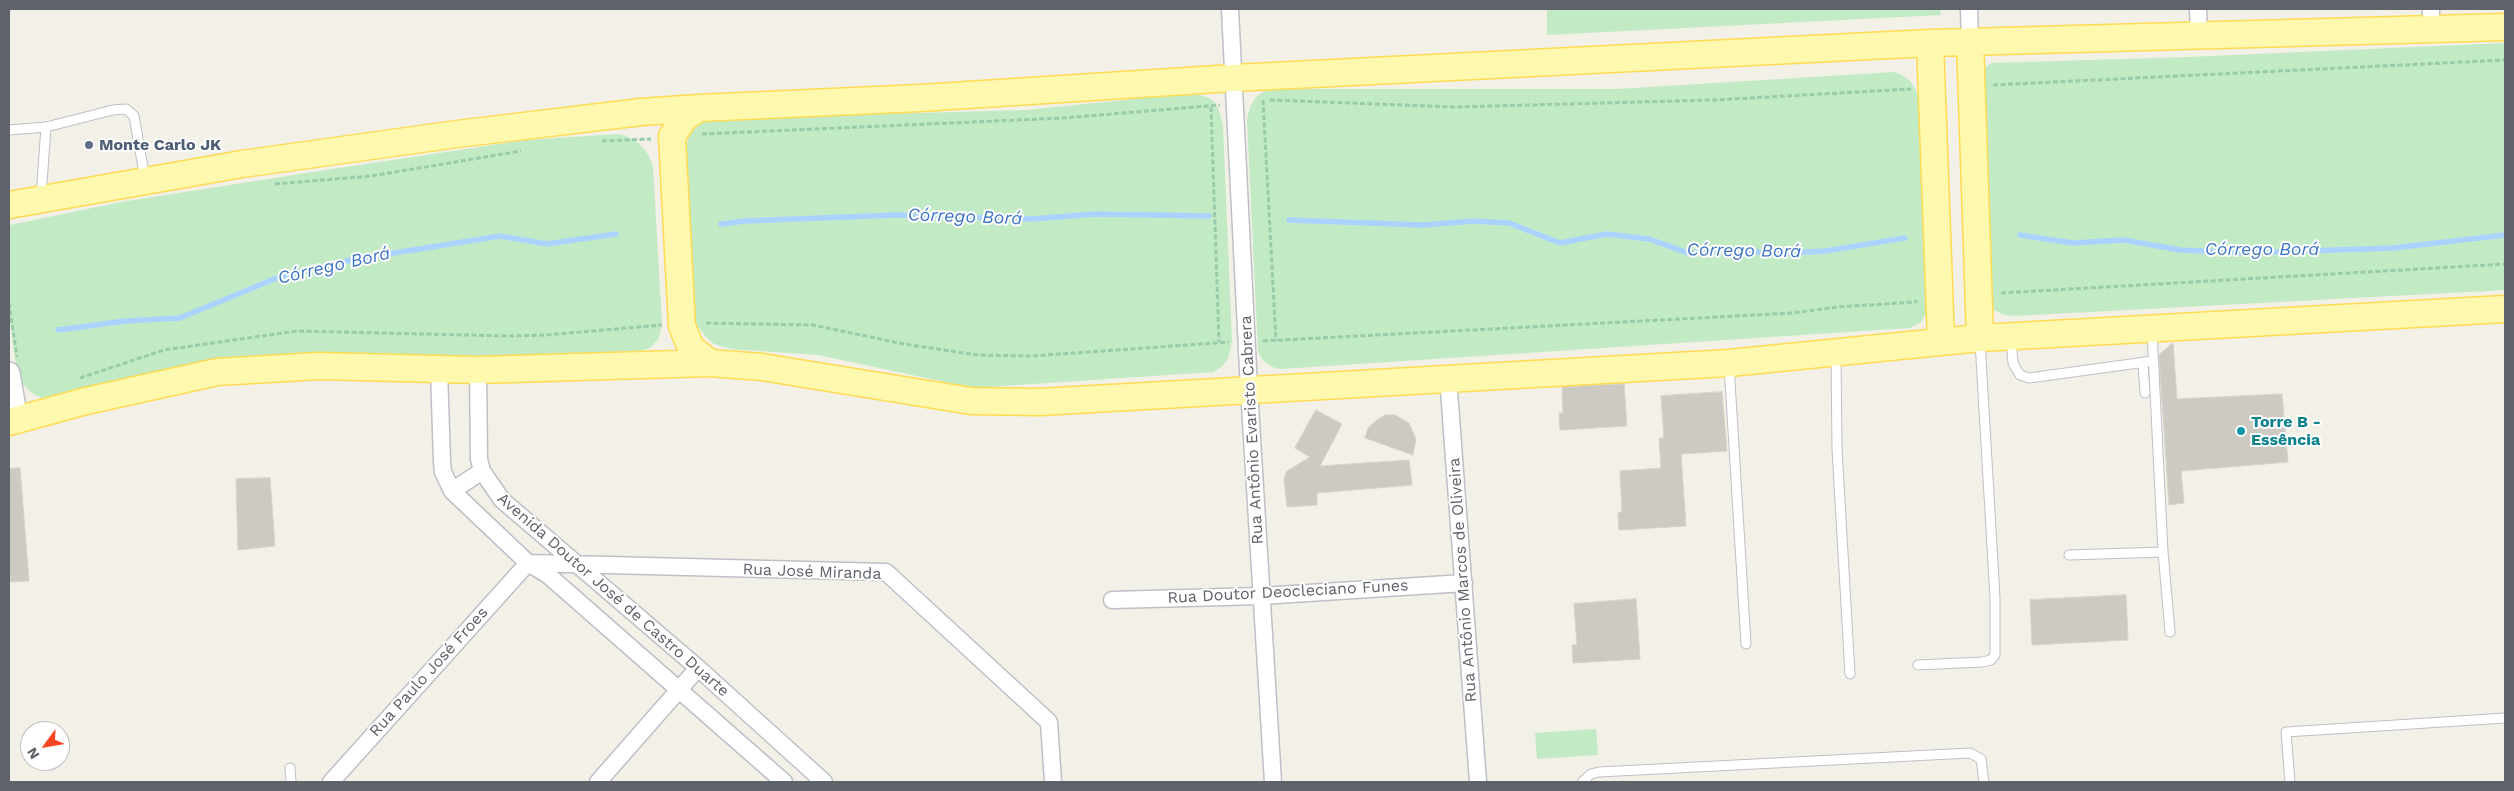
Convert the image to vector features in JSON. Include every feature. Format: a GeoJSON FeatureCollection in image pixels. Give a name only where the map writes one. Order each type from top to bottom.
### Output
{"type":"FeatureCollection","features":[{"type":"Feature","properties":{"kind":"main road"},"geometry":{"type":"LineString","coordinates":[[9,205],[242,164],[456,134],[641,112],[922,98],[1233,78],[1970,41],[2199,36],[2431,19],[2505,27]]}},
{"type":"Feature","properties":{"kind":"main road"},"geometry":{"type":"LineString","coordinates":[[1970,41],[1986,89],[1980,338]]}},
{"type":"Feature","properties":{"kind":"main road"},"geometry":{"type":"LineString","coordinates":[[1930,43],[1918,92],[1941,341]]}},
{"type":"Feature","properties":{"kind":"main road"},"geometry":{"type":"LineString","coordinates":[[672,136],[680,123],[699,108]]}},
{"type":"Feature","properties":{"kind":"main road"},"geometry":{"type":"LineString","coordinates":[[641,112],[655,120],[672,136],[697,322],[690,348],[710,363]]}},
{"type":"Feature","properties":{"kind":"main road"},"geometry":{"type":"LineString","coordinates":[[13,421],[86,401],[217,372],[319,366],[439,371],[710,363],[762,367],[971,401],[1040,402],[1448,377],[1729,363],[1836,351],[2011,336],[2505,310]]}},
{"type":"Feature","properties":{"kind":"main road"},"geometry":{"type":"LineString","coordinates":[[652,364],[697,322]]}},
{"type":"Feature","properties":{"kind":"street","name":"Rua Antônio Evaristo Cabrera"},"geometry":{"type":"LineString","coordinates":[[1230,9],[1260,596],[1273,782]]}},
{"type":"Feature","properties":{"kind":"street"},"geometry":{"type":"LineString","coordinates":[[1969,9],[1970,41]]}},
{"type":"Feature","properties":{"kind":"street"},"geometry":{"type":"LineString","coordinates":[[2198,9],[2199,36]]}},
{"type":"Feature","properties":{"kind":"street"},"geometry":{"type":"LineString","coordinates":[[13,421],[14,370]]}},
{"type":"Feature","properties":{"kind":"street","name":"Avenida Doutor José de Castro Duarte"},"geometry":{"type":"LineString","coordinates":[[478,370],[479,458],[482,471],[502,500],[698,668],[824,782]]}},
{"type":"Feature","properties":{"kind":"street","name":"Avenida Doutor José de Castro Duarte"},"geometry":{"type":"LineString","coordinates":[[439,371],[443,472],[452,491],[528,563],[548,575],[784,782]]}},
{"type":"Feature","properties":{"kind":"street","name":"Rua Antônio Marcos de Oliveira"},"geometry":{"type":"LineString","coordinates":[[1448,377],[1478,782]]}},
{"type":"Feature","properties":{"kind":"street"},"geometry":{"type":"LineString","coordinates":[[452,491],[482,471]]}},
{"type":"Feature","properties":{"kind":"street","name":"Rua José Miranda"},"geometry":{"type":"LineString","coordinates":[[528,563],[886,572],[1049,722],[1053,782]]}},
{"type":"Feature","properties":{"kind":"street","name":"Rua Paulo José Froes"},"geometry":{"type":"LineString","coordinates":[[331,782],[528,563]]}},
{"type":"Feature","properties":{"kind":"street","name":"Rua Doutor Deocleciano Funes"},"geometry":{"type":"LineString","coordinates":[[1112,600],[1260,596],[1464,582]]}},
{"type":"Feature","properties":{"kind":"street"},"geometry":{"type":"LineString","coordinates":[[598,782],[698,668]]}},
{"type":"Feature","properties":{"kind":"lane"},"geometry":{"type":"LineString","coordinates":[[9,130],[46,127],[113,110],[126,109],[134,116],[145,182]]}},
{"type":"Feature","properties":{"kind":"lane"},"geometry":{"type":"LineString","coordinates":[[41,198],[46,127]]}},
{"type":"Feature","properties":{"kind":"lane"},"geometry":{"type":"LineString","coordinates":[[2152,328],[2163,552],[2170,632]]}},
{"type":"Feature","properties":{"kind":"lane"},"geometry":{"type":"LineString","coordinates":[[2011,336],[2014,363],[2020,375],[2029,378],[2153,362]]}},
{"type":"Feature","properties":{"kind":"lane"},"geometry":{"type":"LineString","coordinates":[[1918,665],[1982,662],[1991,660],[1995,655],[1995,598],[1980,338]]}},
{"type":"Feature","properties":{"kind":"lane"},"geometry":{"type":"LineString","coordinates":[[1836,351],[1837,450],[1850,674]]}},
{"type":"Feature","properties":{"kind":"lane"},"geometry":{"type":"LineString","coordinates":[[1729,363],[1746,644]]}},
{"type":"Feature","properties":{"kind":"lane"},"geometry":{"type":"LineString","coordinates":[[2143,363],[2145,393]]}},
{"type":"Feature","properties":{"kind":"lane"},"geometry":{"type":"LineString","coordinates":[[2069,555],[2163,552]]}},
{"type":"Feature","properties":{"kind":"lane"},"geometry":{"type":"LineString","coordinates":[[2290,782],[2286,732],[2505,718]]}},
{"type":"Feature","properties":{"kind":"lane"},"geometry":{"type":"LineString","coordinates":[[1582,782],[1591,774],[1598,772],[1970,753],[1981,759],[1984,782]]}},
{"type":"Feature","properties":{"kind":"lane"},"geometry":{"type":"LineString","coordinates":[[290,768],[291,782]]}},
{"type":"Feature","properties":{"kind":"path"},"geometry":{"type":"LineString","coordinates":[[1986,89],[2505,60]]}},
{"type":"Feature","properties":{"kind":"path"},"geometry":{"type":"LineString","coordinates":[[594,142],[874,125],[1064,118],[1235,104],[1262,100],[1340,101],[1455,107],[1918,92]]}},
{"type":"Feature","properties":{"kind":"path"},"geometry":{"type":"LineString","coordinates":[[1262,100],[1276,341]]}},
{"type":"Feature","properties":{"kind":"path"},"geometry":{"type":"LineString","coordinates":[[1211,106],[1219,342]]}},
{"type":"Feature","properties":{"kind":"path"},"geometry":{"type":"LineString","coordinates":[[269,184],[371,176],[523,150]]}},
{"type":"Feature","properties":{"kind":"path"},"geometry":{"type":"LineString","coordinates":[[1999,283],[2000,293],[2505,264]]}},
{"type":"Feature","properties":{"kind":"path"},"geometry":{"type":"LineString","coordinates":[[77,379],[164,350],[298,330],[501,336],[546,335],[697,322],[813,325],[904,344],[977,355],[1032,356],[1133,350],[1219,342],[1276,341],[1793,313],[1837,307],[1916,302],[1916,292]]}},
{"type":"Feature","properties":{"kind":"path"},"geometry":{"type":"LineString","coordinates":[[9,303],[14,370]]}},
{"type":"Feature","properties":{"kind":"green space"},"geometry":{"type":"Polygon","coordinates":[[[1547,9],[1940,9],[1941,15],[1547,35],[1547,9]]]}},
{"type":"Feature","properties":{"kind":"green space"},"geometry":{"type":"Polygon","coordinates":[[[2505,43],[2505,290],[2015,316],[2004,315],[1992,309],[1978,73],[1991,63],[2188,57],[2505,43]]]}},
{"type":"Feature","properties":{"kind":"green space"},"geometry":{"type":"Polygon","coordinates":[[[1894,72],[1904,76],[1911,82],[1919,100],[1927,312],[1921,322],[1910,328],[1281,369],[1267,364],[1258,351],[1247,120],[1254,100],[1265,91],[1271,89],[1617,89],[1894,72]]]}},
{"type":"Feature","properties":{"kind":"green space"},"geometry":{"type":"Polygon","coordinates":[[[1183,94],[1201,95],[1212,100],[1218,109],[1223,125],[1232,341],[1227,360],[1213,372],[973,388],[818,355],[731,349],[714,344],[697,325],[694,306],[686,150],[692,131],[707,119],[1026,110],[1183,94]]]}},
{"type":"Feature","properties":{"kind":"green space"},"geometry":{"type":"Polygon","coordinates":[[[618,134],[631,138],[641,145],[653,167],[662,324],[659,338],[650,348],[634,353],[487,357],[251,359],[179,366],[47,399],[33,394],[22,382],[14,352],[9,305],[8,238],[10,225],[121,202],[526,140],[618,134]]]}},
{"type":"Feature","properties":{"kind":"green space"},"geometry":{"type":"Polygon","coordinates":[[[1596,729],[1598,755],[1537,759],[1535,733],[1596,729]]]}},
{"type":"Feature","properties":{"kind":"building"},"geometry":{"type":"Polygon","coordinates":[[[2173,343],[2177,399],[2282,394],[2288,462],[2181,471],[2184,503],[2169,505],[2159,355],[2173,343]]]}},
{"type":"Feature","properties":{"kind":"building"},"geometry":{"type":"Polygon","coordinates":[[[1624,384],[1627,426],[1560,430],[1559,413],[1563,413],[1562,387],[1624,384]]]}},
{"type":"Feature","properties":{"kind":"building"},"geometry":{"type":"Polygon","coordinates":[[[1722,392],[1727,451],[1681,454],[1686,526],[1619,530],[1618,513],[1622,512],[1620,471],[1661,468],[1659,438],[1664,438],[1661,396],[1722,392]]]}},
{"type":"Feature","properties":{"kind":"building"},"geometry":{"type":"Polygon","coordinates":[[[1316,410],[1342,424],[1320,466],[1409,460],[1412,485],[1317,493],[1317,505],[1287,507],[1284,479],[1287,471],[1310,457],[1295,448],[1316,410]]]}},
{"type":"Feature","properties":{"kind":"building"},"geometry":{"type":"Polygon","coordinates":[[[1386,415],[1395,415],[1409,423],[1416,439],[1413,455],[1365,438],[1368,428],[1386,415]]]}},
{"type":"Feature","properties":{"kind":"building"},"geometry":{"type":"Polygon","coordinates":[[[20,468],[29,581],[9,582],[9,469],[20,468]]]}},
{"type":"Feature","properties":{"kind":"building"},"geometry":{"type":"Polygon","coordinates":[[[270,478],[275,546],[238,550],[236,479],[270,478]]]}},
{"type":"Feature","properties":{"kind":"building"},"geometry":{"type":"Polygon","coordinates":[[[2126,595],[2128,640],[2032,645],[2030,600],[2126,595]]]}},
{"type":"Feature","properties":{"kind":"building"},"geometry":{"type":"Polygon","coordinates":[[[1636,599],[1640,659],[1573,663],[1572,645],[1577,645],[1574,604],[1636,599]]]}},
{"type":"Feature","properties":{"kind":"waterway","name":"Córrego Borá"},"geometry":{"type":"LineString","coordinates":[[721,224],[745,221],[896,215],[1032,219],[1095,214],[1209,216]]}},
{"type":"Feature","properties":{"kind":"waterway","name":"Córrego Borá"},"geometry":{"type":"LineString","coordinates":[[1289,220],[1423,225],[1474,221],[1509,223],[1560,243],[1607,234],[1649,239],[1688,253],[1732,249],[1772,254],[1825,251],[1905,238]]}},
{"type":"Feature","properties":{"kind":"waterway","name":"Córrego Borá"},"geometry":{"type":"LineString","coordinates":[[58,330],[125,321],[180,318],[279,277],[350,260],[500,236],[547,244],[616,234]]}},
{"type":"Feature","properties":{"kind":"waterway","name":"Córrego Borá"},"geometry":{"type":"LineString","coordinates":[[2020,235],[2073,243],[2124,240],[2180,250],[2248,253],[2393,248],[2505,235]]}},
{"type":"Feature","properties":{"kind":"place","name":"Monte Carlo JK"},"geometry":{"type":"Point","coordinates":[89,145]}},
{"type":"Feature","properties":{"kind":"place","name":"Torre B - Essência"},"geometry":{"type":"Point","coordinates":[2241,431]}}]}
